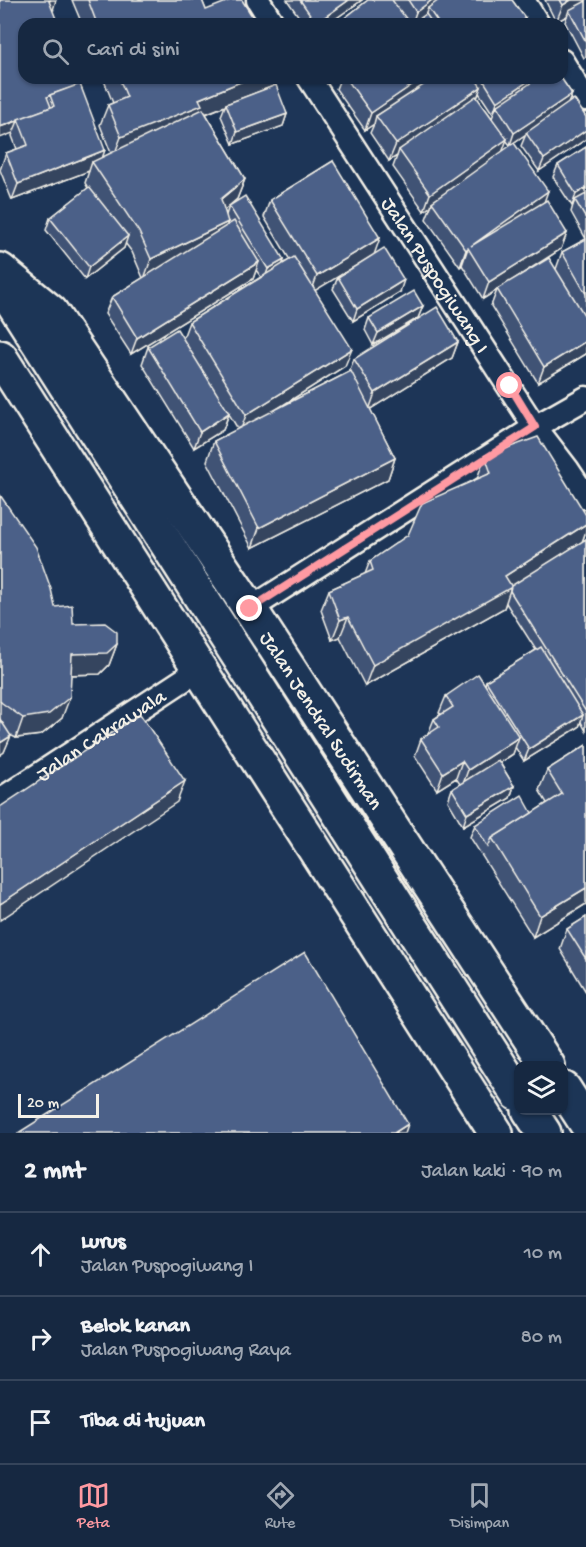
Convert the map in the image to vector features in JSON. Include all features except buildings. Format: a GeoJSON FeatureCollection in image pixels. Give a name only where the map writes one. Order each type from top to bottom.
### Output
{"type":"FeatureCollection","features":[{"type":"Feature","properties":{"kind":"highway","name":"Jalan Jendral Sudirman"},"geometry":{"type":"LineString","coordinates":[[0,270],[51,312],[250,609],[545,1061]]}},
{"type":"Feature","properties":{"kind":"highway"},"geometry":{"type":"LineString","coordinates":[[0,282],[514,1086]]}},
{"type":"Feature","properties":{"kind":"highway"},"geometry":{"type":"LineString","coordinates":[[0,357],[496,1133]]}},
{"type":"Feature","properties":{"kind":"highway"},"geometry":{"type":"LineString","coordinates":[[568,1095],[586,1124]]}},
{"type":"Feature","properties":{"kind":"highway"},"geometry":{"type":"LineString","coordinates":[[532,1115],[544,1133]]}},
{"type":"Feature","properties":{"kind":"street"},"geometry":{"type":"LineString","coordinates":[[258,0],[269,18]]}},
{"type":"Feature","properties":{"kind":"street"},"geometry":{"type":"LineString","coordinates":[[523,0],[534,18]]}},
{"type":"Feature","properties":{"kind":"street"},"geometry":{"type":"LineString","coordinates":[[568,71],[586,99]]}},
{"type":"Feature","properties":{"kind":"street","name":"Jalan Puspogiwang I"},"geometry":{"type":"LineString","coordinates":[[313,84],[535,427],[586,498]]}},
{"type":"Feature","properties":{"kind":"street"},"geometry":{"type":"LineString","coordinates":[[250,609],[535,427],[586,398]]}},
{"type":"Feature","properties":{"kind":"street","name":"Jalan Cakrawala"},"geometry":{"type":"LineString","coordinates":[[0,800],[200,669]]}},
{"type":"Feature","properties":{"kind":"route"},"geometry":{"type":"LineString","coordinates":[[250,609],[535,427],[510,386]]}}]}
